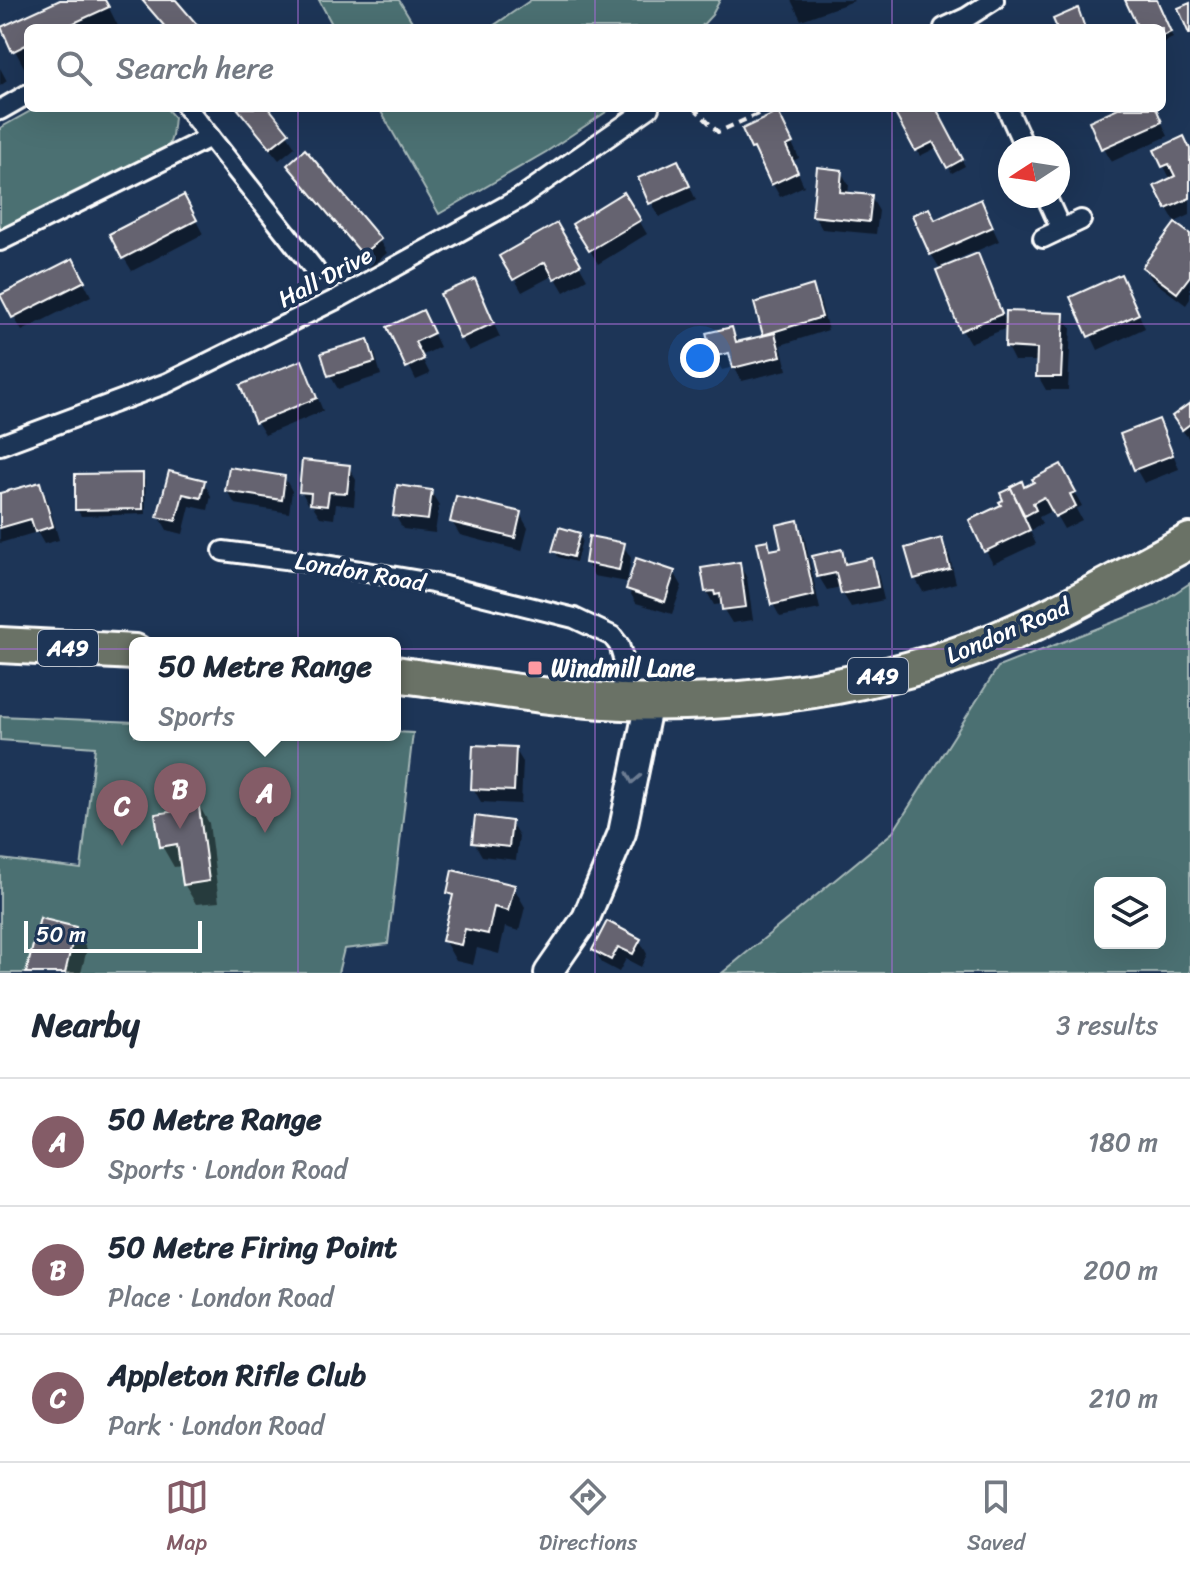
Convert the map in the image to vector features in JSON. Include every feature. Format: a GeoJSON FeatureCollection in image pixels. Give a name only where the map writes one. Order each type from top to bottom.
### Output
{"type":"FeatureCollection","features":[{"type":"Feature","properties":{"kind":"highway","name":"London Road"},"geometry":{"type":"LineString","coordinates":[[401,675],[570,698],[636,702],[707,702],[782,694],[868,679],[955,656],[1036,623],[1190,541]]}},
{"type":"Feature","properties":{"kind":"highway","name":"A49"},"geometry":{"type":"LineString","coordinates":[[0,645],[129,652]]}},
{"type":"Feature","properties":{"kind":"street"},"geometry":{"type":"LineString","coordinates":[[968,23],[994,0]]}},
{"type":"Feature","properties":{"kind":"street"},"geometry":{"type":"LineString","coordinates":[[0,110],[24,96]]}},
{"type":"Feature","properties":{"kind":"street"},"geometry":{"type":"LineString","coordinates":[[190,112],[315,270]]}},
{"type":"Feature","properties":{"kind":"street","name":"Hall Drive"},"geometry":{"type":"LineString","coordinates":[[0,445],[167,383],[339,298],[520,198],[643,112]]}},
{"type":"Feature","properties":{"kind":"street"},"geometry":{"type":"LineString","coordinates":[[1009,112],[1020,136]]}},
{"type":"Feature","properties":{"kind":"street"},"geometry":{"type":"LineString","coordinates":[[0,241],[210,137]]}},
{"type":"Feature","properties":{"kind":"street"},"geometry":{"type":"LineString","coordinates":[[1051,208],[1061,229]]}},
{"type":"Feature","properties":{"kind":"street"},"geometry":{"type":"LineString","coordinates":[[1043,238],[1081,220]]}},
{"type":"Feature","properties":{"kind":"street","name":"London Road"},"geometry":{"type":"LineString","coordinates":[[223,551],[432,583],[574,618],[612,636],[619,645],[636,702]]}},
{"type":"Feature","properties":{"kind":"street"},"geometry":{"type":"LineString","coordinates":[[548,973],[586,918],[622,833],[636,702]]}},
{"type":"Feature","properties":{"kind":"path"},"geometry":{"type":"LineString","coordinates":[[698,112],[718,132],[762,112]]}},
{"type":"Feature","properties":{"kind":"green space"},"geometry":{"type":"Polygon","coordinates":[[[319,0],[399,0],[414,24],[332,24],[319,0]]]}},
{"type":"Feature","properties":{"kind":"green space"},"geometry":{"type":"Polygon","coordinates":[[[531,0],[720,0],[704,24],[496,24],[531,0]]]}},
{"type":"Feature","properties":{"kind":"green space"},"geometry":{"type":"Polygon","coordinates":[[[29,112],[170,112],[174,117],[164,160],[0,241],[0,128],[29,112]]]}},
{"type":"Feature","properties":{"kind":"green space"},"geometry":{"type":"Polygon","coordinates":[[[381,112],[606,112],[546,152],[439,214],[381,112]]]}},
{"type":"Feature","properties":{"kind":"green space"},"geometry":{"type":"Polygon","coordinates":[[[1190,583],[1190,973],[722,973],[893,832],[998,667],[1155,606],[1190,583]]]}},
{"type":"Feature","properties":{"kind":"green space"},"geometry":{"type":"Polygon","coordinates":[[[0,716],[129,722],[129,741],[401,741],[401,732],[413,733],[388,944],[344,949],[338,973],[65,973],[40,918],[26,973],[0,973],[0,859],[81,869],[95,747],[0,740],[0,716]],[[198,801],[177,811],[156,814],[160,846],[177,844],[183,884],[209,881],[198,801]]]}},
{"type":"Feature","properties":{"kind":"building"},"geometry":{"type":"Polygon","coordinates":[[[60,0],[105,0],[109,7],[72,24],[24,24],[24,46],[12,52],[1,27],[60,0]]]}},
{"type":"Feature","properties":{"kind":"building"},"geometry":{"type":"Polygon","coordinates":[[[142,0],[176,0],[197,24],[163,24],[142,0]]]}},
{"type":"Feature","properties":{"kind":"building"},"geometry":{"type":"Polygon","coordinates":[[[1125,0],[1157,0],[1171,32],[1166,34],[1166,24],[1136,24],[1125,0]]]}},
{"type":"Feature","properties":{"kind":"building"},"geometry":{"type":"Polygon","coordinates":[[[1190,3],[1190,34],[1189,34],[1178,8],[1190,3]]]}},
{"type":"Feature","properties":{"kind":"building"},"geometry":{"type":"Polygon","coordinates":[[[1078,8],[1084,24],[1055,24],[1053,19],[1078,8]]]}},
{"type":"Feature","properties":{"kind":"building"},"geometry":{"type":"Polygon","coordinates":[[[240,112],[272,112],[289,133],[270,148],[240,112]]]}},
{"type":"Feature","properties":{"kind":"building"},"geometry":{"type":"Polygon","coordinates":[[[778,112],[793,143],[786,146],[798,172],[771,185],[742,129],[778,112]]]}},
{"type":"Feature","properties":{"kind":"building"},"geometry":{"type":"Polygon","coordinates":[[[894,112],[938,112],[963,159],[947,168],[933,142],[915,151],[894,112]]]}},
{"type":"Feature","properties":{"kind":"building"},"geometry":{"type":"Polygon","coordinates":[[[1109,112],[1158,112],[1162,122],[1101,149],[1089,121],[1109,112]]]}},
{"type":"Feature","properties":{"kind":"building"},"geometry":{"type":"Polygon","coordinates":[[[1184,136],[1190,149],[1190,198],[1166,209],[1154,186],[1175,176],[1169,164],[1162,167],[1154,150],[1184,136]]]}},
{"type":"Feature","properties":{"kind":"building"},"geometry":{"type":"Polygon","coordinates":[[[305,149],[381,239],[362,254],[287,165],[305,149]]]}},
{"type":"Feature","properties":{"kind":"building"},"geometry":{"type":"Polygon","coordinates":[[[678,160],[690,186],[649,204],[638,178],[678,160]]]}},
{"type":"Feature","properties":{"kind":"building"},"geometry":{"type":"Polygon","coordinates":[[[817,167],[842,170],[840,192],[872,195],[869,222],[812,216],[817,167]]]}},
{"type":"Feature","properties":{"kind":"building"},"geometry":{"type":"Polygon","coordinates":[[[624,192],[641,220],[589,251],[572,224],[624,192]]]}},
{"type":"Feature","properties":{"kind":"building"},"geometry":{"type":"Polygon","coordinates":[[[184,195],[197,220],[122,259],[109,234],[184,195]]]}},
{"type":"Feature","properties":{"kind":"building"},"geometry":{"type":"Polygon","coordinates":[[[981,199],[993,227],[930,255],[912,215],[929,208],[935,220],[981,199]]]}},
{"type":"Feature","properties":{"kind":"building"},"geometry":{"type":"Polygon","coordinates":[[[557,223],[581,264],[554,279],[545,262],[513,280],[499,256],[557,223]]]}},
{"type":"Feature","properties":{"kind":"building"},"geometry":{"type":"Polygon","coordinates":[[[1175,223],[1190,234],[1190,276],[1177,293],[1142,267],[1175,223]]]}},
{"type":"Feature","properties":{"kind":"building"},"geometry":{"type":"Polygon","coordinates":[[[978,253],[1002,314],[960,331],[936,270],[978,253]]]}},
{"type":"Feature","properties":{"kind":"building"},"geometry":{"type":"Polygon","coordinates":[[[73,258],[85,281],[12,318],[0,295],[73,258]]]}},
{"type":"Feature","properties":{"kind":"building"},"geometry":{"type":"Polygon","coordinates":[[[1121,274],[1139,314],[1088,337],[1070,297],[1121,274]]]}},
{"type":"Feature","properties":{"kind":"building"},"geometry":{"type":"Polygon","coordinates":[[[475,279],[494,323],[460,339],[440,294],[475,279]]]}},
{"type":"Feature","properties":{"kind":"building"},"geometry":{"type":"Polygon","coordinates":[[[813,285],[822,317],[763,335],[754,303],[813,285]]]}},
{"type":"Feature","properties":{"kind":"building"},"geometry":{"type":"Polygon","coordinates":[[[423,310],[434,333],[415,342],[424,359],[406,368],[387,327],[423,310]]]}},
{"type":"Feature","properties":{"kind":"building"},"geometry":{"type":"Polygon","coordinates":[[[1006,311],[1064,313],[1061,377],[1036,377],[1037,349],[1005,347],[1006,311]]]}},
{"type":"Feature","properties":{"kind":"building"},"geometry":{"type":"Polygon","coordinates":[[[732,327],[736,342],[775,333],[781,356],[733,368],[729,353],[712,357],[706,333],[732,327]]]}},
{"type":"Feature","properties":{"kind":"building"},"geometry":{"type":"Polygon","coordinates":[[[368,339],[375,362],[328,376],[321,353],[368,339]]]}},
{"type":"Feature","properties":{"kind":"building"},"geometry":{"type":"Polygon","coordinates":[[[302,360],[317,398],[255,423],[240,385],[302,360]]]}},
{"type":"Feature","properties":{"kind":"building"},"geometry":{"type":"Polygon","coordinates":[[[1190,403],[1190,424],[1182,430],[1172,416],[1190,403]]]}},
{"type":"Feature","properties":{"kind":"building"},"geometry":{"type":"Polygon","coordinates":[[[1159,419],[1173,455],[1134,470],[1120,434],[1159,419]]]}},
{"type":"Feature","properties":{"kind":"building"},"geometry":{"type":"Polygon","coordinates":[[[302,460],[350,465],[347,493],[329,492],[327,506],[310,504],[311,493],[299,492],[302,460]]]}},
{"type":"Feature","properties":{"kind":"building"},"geometry":{"type":"Polygon","coordinates":[[[1061,464],[1076,492],[1070,494],[1076,506],[1055,517],[1044,497],[1033,503],[1036,510],[1025,516],[1010,487],[1022,481],[1024,487],[1034,482],[1032,479],[1061,464]]]}},
{"type":"Feature","properties":{"kind":"building"},"geometry":{"type":"Polygon","coordinates":[[[229,467],[285,476],[282,500],[225,491],[229,467]]]}},
{"type":"Feature","properties":{"kind":"building"},"geometry":{"type":"Polygon","coordinates":[[[169,471],[205,480],[201,498],[183,494],[176,521],[157,517],[169,471]]]}},
{"type":"Feature","properties":{"kind":"building"},"geometry":{"type":"Polygon","coordinates":[[[143,473],[143,509],[75,510],[75,474],[143,473]]]}},
{"type":"Feature","properties":{"kind":"building"},"geometry":{"type":"Polygon","coordinates":[[[40,482],[53,526],[35,532],[31,519],[0,528],[0,493],[40,482]]]}},
{"type":"Feature","properties":{"kind":"building"},"geometry":{"type":"Polygon","coordinates":[[[397,485],[432,490],[428,520],[393,516],[397,485]]]}},
{"type":"Feature","properties":{"kind":"building"},"geometry":{"type":"Polygon","coordinates":[[[1011,488],[1030,530],[984,552],[969,520],[1001,505],[999,502],[1003,500],[1000,493],[1011,488]]]}},
{"type":"Feature","properties":{"kind":"building"},"geometry":{"type":"Polygon","coordinates":[[[456,496],[521,512],[515,538],[450,522],[456,496]]]}},
{"type":"Feature","properties":{"kind":"building"},"geometry":{"type":"Polygon","coordinates":[[[798,520],[814,595],[771,605],[757,542],[768,540],[770,550],[781,548],[776,525],[798,520]]]}},
{"type":"Feature","properties":{"kind":"building"},"geometry":{"type":"Polygon","coordinates":[[[559,527],[580,533],[573,557],[552,551],[559,527]]]}},
{"type":"Feature","properties":{"kind":"building"},"geometry":{"type":"Polygon","coordinates":[[[589,536],[625,543],[619,570],[585,563],[589,536]]]}},
{"type":"Feature","properties":{"kind":"building"},"geometry":{"type":"Polygon","coordinates":[[[942,538],[950,569],[914,579],[905,548],[942,538]]]}},
{"type":"Feature","properties":{"kind":"building"},"geometry":{"type":"Polygon","coordinates":[[[842,549],[845,564],[872,558],[878,587],[841,594],[836,573],[817,577],[812,556],[842,549]]]}},
{"type":"Feature","properties":{"kind":"building"},"geometry":{"type":"Polygon","coordinates":[[[636,558],[675,571],[665,602],[626,589],[636,558]]]}},
{"type":"Feature","properties":{"kind":"building"},"geometry":{"type":"Polygon","coordinates":[[[740,562],[746,607],[722,610],[720,594],[705,592],[701,568],[740,562]]]}},
{"type":"Feature","properties":{"kind":"building"},"geometry":{"type":"Polygon","coordinates":[[[473,745],[516,747],[514,791],[471,789],[473,745]]]}},
{"type":"Feature","properties":{"kind":"building"},"geometry":{"type":"Polygon","coordinates":[[[198,800],[209,881],[183,885],[177,844],[160,847],[155,814],[177,811],[176,803],[198,800]]]}},
{"type":"Feature","properties":{"kind":"building"},"geometry":{"type":"Polygon","coordinates":[[[475,816],[512,821],[509,847],[472,843],[475,816]]]}},
{"type":"Feature","properties":{"kind":"building"},"geometry":{"type":"Polygon","coordinates":[[[452,870],[515,885],[508,911],[494,907],[488,934],[465,929],[461,945],[442,941],[453,895],[447,893],[452,870]]]}},
{"type":"Feature","properties":{"kind":"building"},"geometry":{"type":"Polygon","coordinates":[[[40,918],[76,927],[65,973],[26,973],[40,918]]]}},
{"type":"Feature","properties":{"kind":"building"},"geometry":{"type":"Polygon","coordinates":[[[607,921],[641,939],[633,954],[618,947],[611,960],[592,950],[607,921]]]}},
{"type":"Feature","properties":{"kind":"place","name":"Windmill Lane"},"geometry":{"type":"Point","coordinates":[535,668]}},
{"type":"Feature","properties":{"kind":"place","name":"50 Metre Firing Point"},"geometry":{"type":"Point","coordinates":[180,829]}},
{"type":"Feature","properties":{"kind":"place","name":"50 Metre Range"},"geometry":{"type":"Point","coordinates":[265,833]}},
{"type":"Feature","properties":{"kind":"place","name":"Appleton Rifle Club"},"geometry":{"type":"Point","coordinates":[122,846]}}]}
